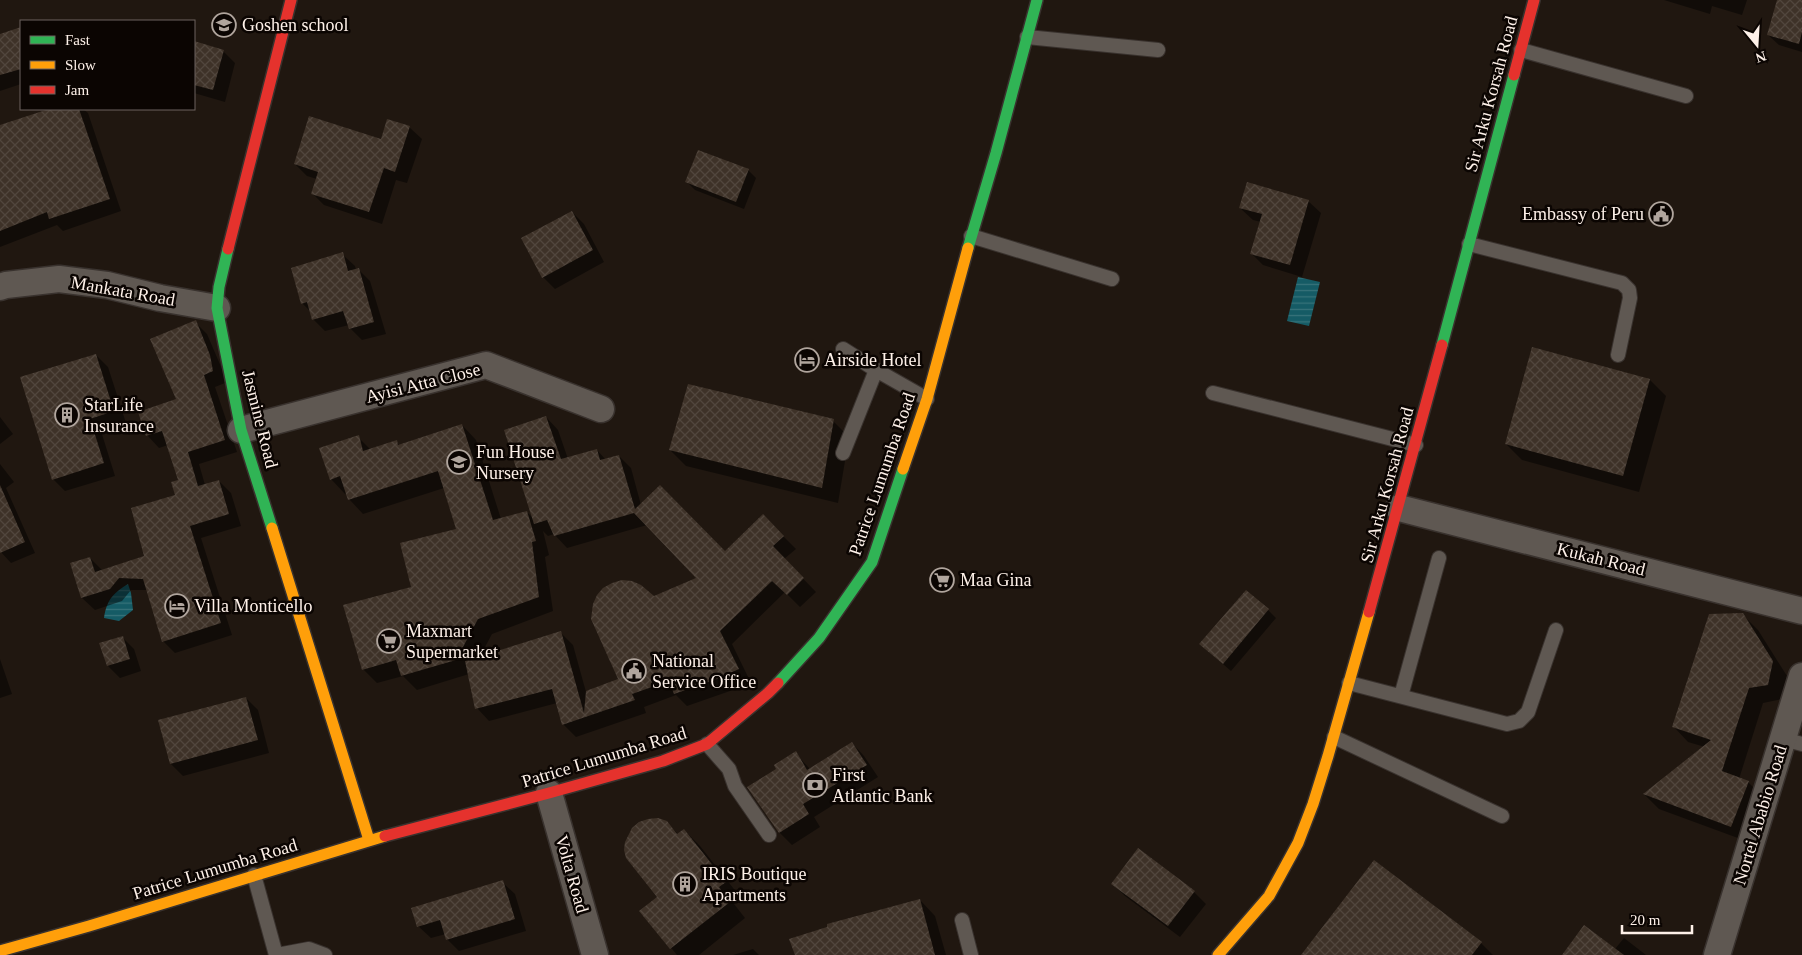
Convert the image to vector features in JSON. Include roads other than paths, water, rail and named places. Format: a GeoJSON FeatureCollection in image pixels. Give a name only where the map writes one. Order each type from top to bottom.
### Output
{"type":"FeatureCollection","features":[{"type":"Feature","properties":{"kind":"street","name":"Jasmine Road"},"geometry":{"type":"LineString","coordinates":[[291,0],[219,287],[216,308],[241,430],[369,840]]}},
{"type":"Feature","properties":{"kind":"street","name":"Patrice Lumumba Road"},"geometry":{"type":"LineString","coordinates":[[0,951],[89,926],[369,840],[663,761],[707,744],[768,692],[820,638],[872,562],[927,399],[1037,0]]}},
{"type":"Feature","properties":{"kind":"street","name":"Sir Arku Korsah Road"},"geometry":{"type":"LineString","coordinates":[[1218,955],[1269,896],[1298,843],[1313,804],[1400,508],[1534,0]]}},
{"type":"Feature","properties":{"kind":"street","name":"Mankata Road"},"geometry":{"type":"LineString","coordinates":[[0,287],[59,279],[107,285],[160,298],[216,308]]}},
{"type":"Feature","properties":{"kind":"street","name":"Ayisi Atta Close"},"geometry":{"type":"LineString","coordinates":[[241,430],[486,365],[601,409]]}},
{"type":"Feature","properties":{"kind":"street","name":"Kukah Road"},"geometry":{"type":"LineString","coordinates":[[1400,508],[1802,611]]}},
{"type":"Feature","properties":{"kind":"street","name":"Nortei Ababio Road"},"geometry":{"type":"LineString","coordinates":[[1717,955],[1792,742],[1802,676]]}},
{"type":"Feature","properties":{"kind":"street","name":"Volta Road"},"geometry":{"type":"LineString","coordinates":[[548,793],[595,955]]}},
{"type":"Feature","properties":{"kind":"lane"},"geometry":{"type":"LineString","coordinates":[[1027,37],[1158,50]]}},
{"type":"Feature","properties":{"kind":"lane"},"geometry":{"type":"LineString","coordinates":[[1521,50],[1686,96]]}},
{"type":"Feature","properties":{"kind":"lane"},"geometry":{"type":"LineString","coordinates":[[971,236],[1112,280]]}},
{"type":"Feature","properties":{"kind":"lane"},"geometry":{"type":"LineString","coordinates":[[1469,244],[1622,283],[1629,290],[1630,298],[1618,355]]}},
{"type":"Feature","properties":{"kind":"lane"},"geometry":{"type":"LineString","coordinates":[[844,349],[927,399]]}},
{"type":"Feature","properties":{"kind":"lane"},"geometry":{"type":"LineString","coordinates":[[843,453],[876,370]]}},
{"type":"Feature","properties":{"kind":"lane"},"geometry":{"type":"LineString","coordinates":[[1213,393],[1416,445]]}},
{"type":"Feature","properties":{"kind":"lane"},"geometry":{"type":"LineString","coordinates":[[1401,696],[1439,558]]}},
{"type":"Feature","properties":{"kind":"lane"},"geometry":{"type":"LineString","coordinates":[[1349,683],[1507,724],[1519,721],[1528,712],[1556,630]]}},
{"type":"Feature","properties":{"kind":"lane"},"geometry":{"type":"LineString","coordinates":[[1334,737],[1502,816]]}},
{"type":"Feature","properties":{"kind":"lane"},"geometry":{"type":"LineString","coordinates":[[707,744],[729,769],[735,786],[769,835]]}},
{"type":"Feature","properties":{"kind":"lane"},"geometry":{"type":"LineString","coordinates":[[254,875],[276,955],[309,949],[324,955]]}},
{"type":"Feature","properties":{"kind":"lane"},"geometry":{"type":"LineString","coordinates":[[962,920],[971,955]]}},
{"type":"Feature","properties":{"kind":"water"},"geometry":{"type":"Polygon","coordinates":[[[1298,277],[1320,282],[1309,326],[1287,321],[1298,277]]]}},
{"type":"Feature","properties":{"kind":"water"},"geometry":{"type":"Polygon","coordinates":[[[128,584],[133,610],[119,621],[104,618],[111,598],[128,584]]]}},
{"type":"Feature","properties":{"kind":"place","name":"Goshen school"},"geometry":{"type":"Point","coordinates":[224,25]}},
{"type":"Feature","properties":{"kind":"place","name":"Embassy of Peru"},"geometry":{"type":"Point","coordinates":[1661,214]}},
{"type":"Feature","properties":{"kind":"place","name":"Airside Hotel"},"geometry":{"type":"Point","coordinates":[807,360]}},
{"type":"Feature","properties":{"kind":"place","name":"StarLife Insurance"},"geometry":{"type":"Point","coordinates":[67,415]}},
{"type":"Feature","properties":{"kind":"place","name":"Fun House Nursery"},"geometry":{"type":"Point","coordinates":[459,462]}},
{"type":"Feature","properties":{"kind":"place","name":"Maa Gina"},"geometry":{"type":"Point","coordinates":[942,580]}},
{"type":"Feature","properties":{"kind":"place","name":"Villa Monticello"},"geometry":{"type":"Point","coordinates":[177,606]}},
{"type":"Feature","properties":{"kind":"place","name":"Maxmart Supermarket"},"geometry":{"type":"Point","coordinates":[389,641]}},
{"type":"Feature","properties":{"kind":"place","name":"National Service Office"},"geometry":{"type":"Point","coordinates":[634,671]}},
{"type":"Feature","properties":{"kind":"place","name":"First Atlantic Bank"},"geometry":{"type":"Point","coordinates":[815,785]}},
{"type":"Feature","properties":{"kind":"place","name":"IRIS Boutique Apartments"},"geometry":{"type":"Point","coordinates":[685,884]}}]}
